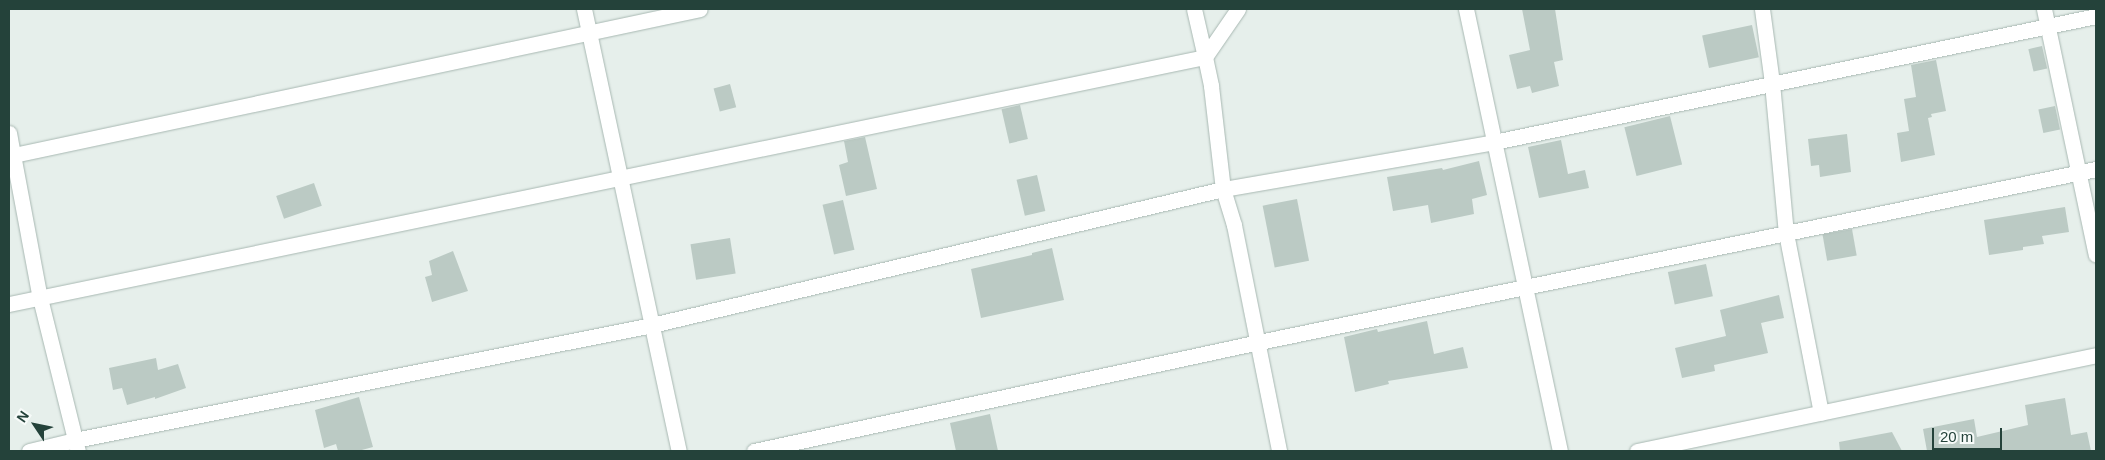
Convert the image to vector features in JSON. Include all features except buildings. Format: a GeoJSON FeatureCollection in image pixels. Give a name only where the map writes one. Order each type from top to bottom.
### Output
{"type":"FeatureCollection","features":[{"type":"Feature","properties":{"kind":"street"},"geometry":{"type":"LineString","coordinates":[[584,9],[679,451]]}},
{"type":"Feature","properties":{"kind":"street"},"geometry":{"type":"LineString","coordinates":[[10,156],[700,9]]}},
{"type":"Feature","properties":{"kind":"street"},"geometry":{"type":"LineString","coordinates":[[1194,9],[1211,86],[1223,189],[1234,225],[1259,342],[1279,451]]}},
{"type":"Feature","properties":{"kind":"street"},"geometry":{"type":"LineString","coordinates":[[9,304],[1205,57],[1238,9]]}},
{"type":"Feature","properties":{"kind":"street"},"geometry":{"type":"LineString","coordinates":[[1466,9],[1560,451]]}},
{"type":"Feature","properties":{"kind":"street"},"geometry":{"type":"LineString","coordinates":[[1762,9],[1772,83],[1786,233],[1821,413]]}},
{"type":"Feature","properties":{"kind":"street"},"geometry":{"type":"LineString","coordinates":[[2044,9],[2096,255]]}},
{"type":"Feature","properties":{"kind":"street"},"geometry":{"type":"LineString","coordinates":[[29,451],[76,446],[652,325],[1223,189],[1494,142],[2096,16]]}},
{"type":"Feature","properties":{"kind":"street"},"geometry":{"type":"LineString","coordinates":[[9,133],[10,156],[40,298],[76,446]]}},
{"type":"Feature","properties":{"kind":"street"},"geometry":{"type":"LineString","coordinates":[[754,451],[1259,342],[2096,169]]}},
{"type":"Feature","properties":{"kind":"street"},"geometry":{"type":"LineString","coordinates":[[1638,451],[2096,355]]}}]}
